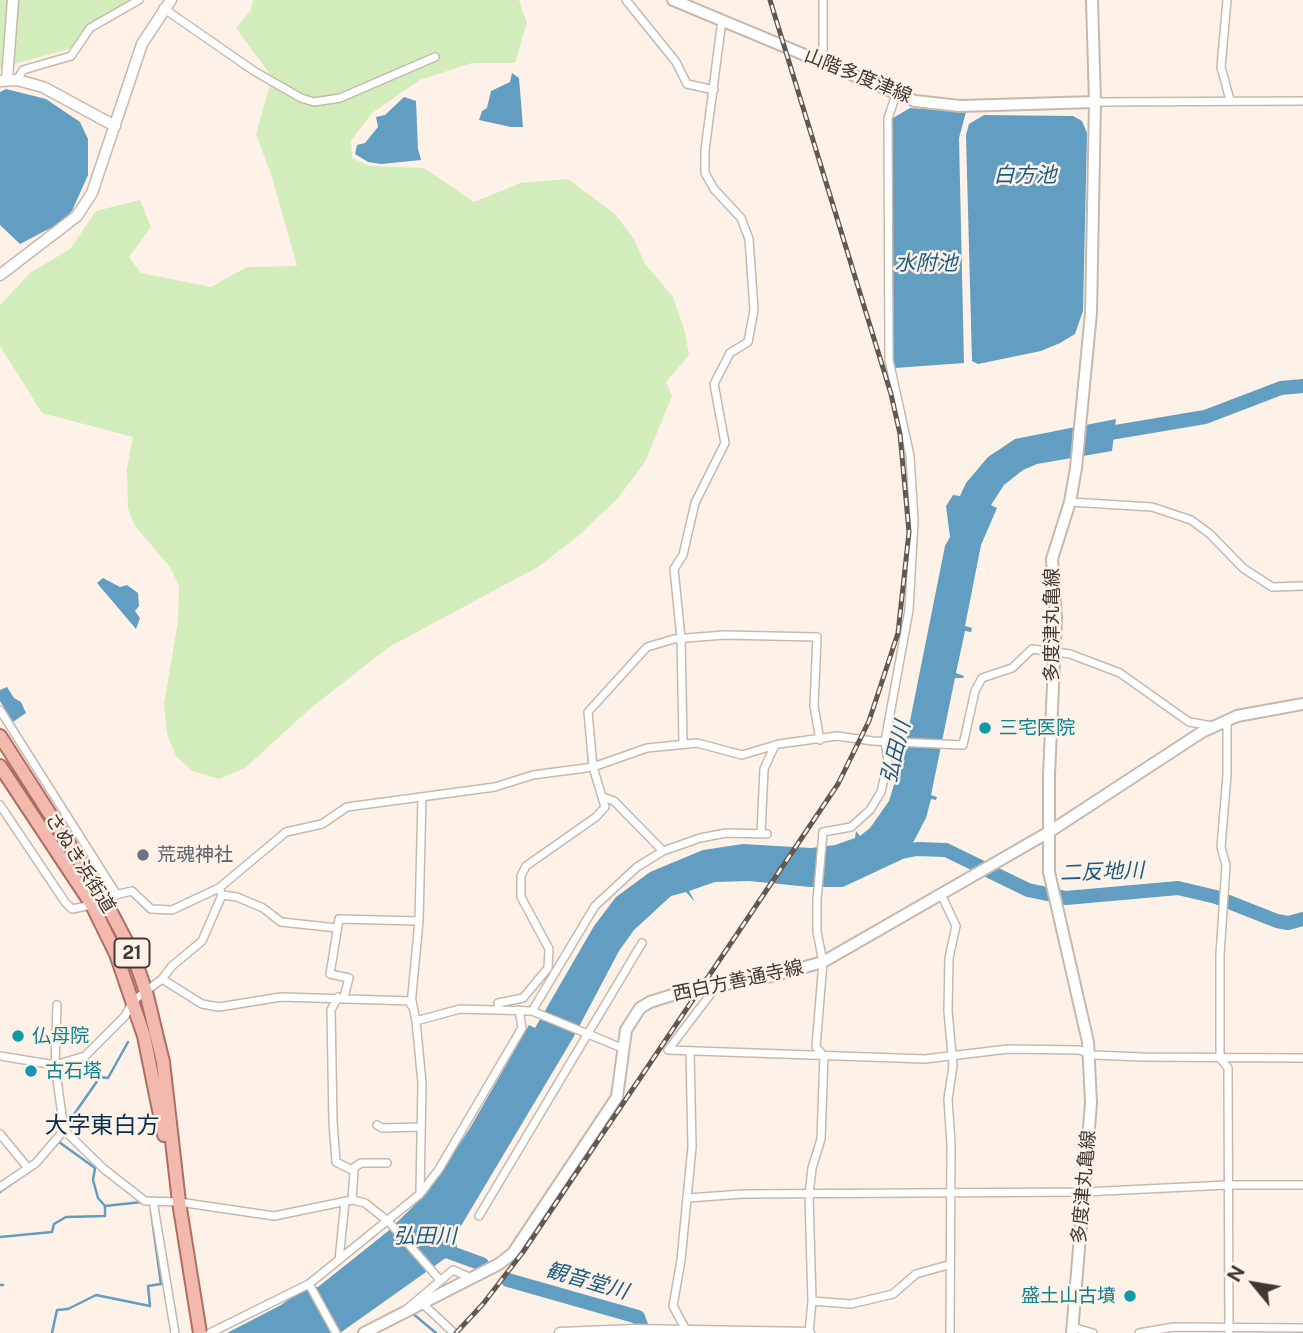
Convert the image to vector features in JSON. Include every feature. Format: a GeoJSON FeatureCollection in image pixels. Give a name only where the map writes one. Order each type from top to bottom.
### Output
{"type":"FeatureCollection","features":[{"type":"Feature","properties":{"kind":"main road","name":"山階多度津線"},"geometry":{"type":"LineString","coordinates":[[673,0],[896,95],[960,106],[1095,102]]}},
{"type":"Feature","properties":{"kind":"main road","name":"多度津丸亀線"},"geometry":{"type":"LineString","coordinates":[[1072,1330],[1091,1102],[1089,1053],[1080,1002],[1055,909],[1049,872],[1056,619],[1052,559],[1070,502],[1076,468],[1091,313],[1095,102],[1092,0]]}},
{"type":"Feature","properties":{"kind":"main road","name":"西白方善通寺線"},"geometry":{"type":"LineString","coordinates":[[364,1333],[499,1264],[513,1253],[617,1097],[626,1030],[640,1008],[675,994],[823,962],[1049,832],[1214,726],[1227,720],[1303,704]]}},
{"type":"Feature","properties":{"kind":"main road","name":"さぬき浜街道"},"geometry":{"type":"LineString","coordinates":[[0,736],[110,896],[146,992],[163,1062],[179,1202],[203,1331]]}},
{"type":"Feature","properties":{"kind":"main road","name":"さぬき浜街道"},"geometry":{"type":"LineString","coordinates":[[0,766],[92,905]]}},
{"type":"Feature","properties":{"kind":"main road","name":"21"},"geometry":{"type":"LineString","coordinates":[[92,905],[116,954],[144,1036],[179,1202]]}},
{"type":"Feature","properties":{"kind":"street"},"geometry":{"type":"LineString","coordinates":[[8,80],[13,0]]}},
{"type":"Feature","properties":{"kind":"street"},"geometry":{"type":"LineString","coordinates":[[8,80],[23,70],[71,56],[90,28],[139,0]]}},
{"type":"Feature","properties":{"kind":"street"},"geometry":{"type":"LineString","coordinates":[[626,0],[676,62],[687,84],[714,90]]}},
{"type":"Feature","properties":{"kind":"street"},"geometry":{"type":"LineString","coordinates":[[823,0],[824,64]]}},
{"type":"Feature","properties":{"kind":"street"},"geometry":{"type":"LineString","coordinates":[[1227,0],[1221,67],[1230,100]]}},
{"type":"Feature","properties":{"kind":"street"},"geometry":{"type":"LineString","coordinates":[[0,275],[77,216],[92,193],[142,44],[167,4],[254,71],[301,98],[314,102],[340,98],[435,57]]}},
{"type":"Feature","properties":{"kind":"street"},"geometry":{"type":"LineString","coordinates":[[683,742],[681,638],[674,569],[683,555],[684,540],[695,503],[725,443],[714,384],[730,353],[748,342],[754,310],[749,239],[741,218],[714,189],[705,173],[705,150],[722,20]]}},
{"type":"Feature","properties":{"kind":"street"},"geometry":{"type":"LineString","coordinates":[[8,80],[43,87],[115,126]]}},
{"type":"Feature","properties":{"kind":"street"},"geometry":{"type":"LineString","coordinates":[[560,1333],[686,1330],[809,1333],[812,1301],[809,1195],[812,1168],[821,1139],[824,1056],[816,1047],[823,962],[817,932],[817,900],[823,832],[851,827],[870,810],[886,777],[886,741],[909,610],[914,521],[910,456],[890,360],[888,118],[896,95]]}},
{"type":"Feature","properties":{"kind":"street"},"geometry":{"type":"LineString","coordinates":[[1095,102],[1303,101]]}},
{"type":"Feature","properties":{"kind":"street"},"geometry":{"type":"LineString","coordinates":[[1070,502],[1152,507],[1191,520],[1210,534],[1243,568],[1272,587],[1303,586]]}},
{"type":"Feature","properties":{"kind":"street"},"geometry":{"type":"LineString","coordinates":[[499,1009],[498,1003],[523,998],[548,968],[549,949],[521,897],[521,876],[526,866],[596,817],[605,807],[593,767],[588,712],[647,647],[681,638],[724,635],[817,636],[814,706],[820,740]]}},
{"type":"Feature","properties":{"kind":"street"},"geometry":{"type":"LineString","coordinates":[[0,805],[72,909],[132,891],[143,903],[161,911],[172,910],[221,892],[286,832],[322,824],[347,807],[495,787],[533,775],[593,767],[647,748],[683,742],[709,745],[742,755],[775,745],[837,736],[963,745],[975,691],[982,678],[1012,668],[1032,649],[1070,654],[1119,673],[1189,722],[1214,726]]}},
{"type":"Feature","properties":{"kind":"street"},"geometry":{"type":"LineString","coordinates":[[0,710],[110,896]]}},
{"type":"Feature","properties":{"kind":"street"},"geometry":{"type":"LineString","coordinates":[[1227,720],[1227,775],[1221,847],[1226,866],[1220,1058],[1228,1068],[1228,1330]]}},
{"type":"Feature","properties":{"kind":"street"},"geometry":{"type":"LineString","coordinates":[[532,1011],[595,906],[637,867],[663,851],[700,838],[726,834],[764,834],[764,769],[775,745]]}},
{"type":"Feature","properties":{"kind":"street"},"geometry":{"type":"LineString","coordinates":[[411,1006],[419,922],[422,797]]}},
{"type":"Feature","properties":{"kind":"street"},"geometry":{"type":"LineString","coordinates":[[603,797],[614,801],[663,851]]}},
{"type":"Feature","properties":{"kind":"street"},"geometry":{"type":"LineString","coordinates":[[221,892],[263,908],[281,922],[337,928]]}},
{"type":"Feature","properties":{"kind":"street"},"geometry":{"type":"LineString","coordinates":[[0,1056],[55,1065],[85,1056],[125,1016],[133,1001],[162,979],[172,966],[202,941],[221,892]]}},
{"type":"Feature","properties":{"kind":"street"},"geometry":{"type":"LineString","coordinates":[[941,894],[956,926],[949,958],[953,1066],[948,1099],[950,1333]]}},
{"type":"Feature","properties":{"kind":"street"},"geometry":{"type":"LineString","coordinates":[[352,1169],[337,1162],[334,1136],[331,1010],[341,997],[349,978],[330,975],[339,919],[419,922]]}},
{"type":"Feature","properties":{"kind":"street"},"geometry":{"type":"LineString","coordinates":[[479,1216],[585,1033],[642,943]]}},
{"type":"Feature","properties":{"kind":"street"},"geometry":{"type":"LineString","coordinates":[[162,979],[202,1004],[219,1007],[281,997],[412,1001],[422,1083],[420,1194]]}},
{"type":"Feature","properties":{"kind":"street"},"geometry":{"type":"LineString","coordinates":[[716,987],[668,1050],[824,1056],[886,1055],[925,1059],[1008,1049],[1220,1058],[1303,1058]]}},
{"type":"Feature","properties":{"kind":"street"},"geometry":{"type":"LineString","coordinates":[[57,1004],[55,1065],[64,1130],[104,1169],[145,1201],[179,1202],[274,1216],[349,1201],[365,1203],[389,1222],[440,1280]]}},
{"type":"Feature","properties":{"kind":"street"},"geometry":{"type":"LineString","coordinates":[[416,1021],[460,1009],[532,1011],[622,1048]]}},
{"type":"Feature","properties":{"kind":"street"},"geometry":{"type":"LineString","coordinates":[[203,1331],[310,1287],[420,1194],[439,1169],[522,1028],[519,1010]]}},
{"type":"Feature","properties":{"kind":"street"},"geometry":{"type":"LineString","coordinates":[[686,1330],[674,1306],[692,1147],[690,1051]]}},
{"type":"Feature","properties":{"kind":"street"},"geometry":{"type":"LineString","coordinates":[[377,1125],[382,1128],[421,1127]]}},
{"type":"Feature","properties":{"kind":"street"},"geometry":{"type":"LineString","coordinates":[[0,1187],[28,1168],[64,1130]]}},
{"type":"Feature","properties":{"kind":"street"},"geometry":{"type":"LineString","coordinates":[[0,1134],[28,1168]]}},
{"type":"Feature","properties":{"kind":"street"},"geometry":{"type":"LineString","coordinates":[[339,1260],[352,1169],[360,1163],[387,1163]]}},
{"type":"Feature","properties":{"kind":"street"},"geometry":{"type":"LineString","coordinates":[[688,1198],[743,1194],[1084,1192],[1227,1185],[1303,1185]]}},
{"type":"Feature","properties":{"kind":"street"},"geometry":{"type":"LineString","coordinates":[[153,1201],[175,1333]]}},
{"type":"Feature","properties":{"kind":"street"},"geometry":{"type":"LineString","coordinates":[[812,1301],[850,1304],[893,1294],[916,1275],[948,1265]]}},
{"type":"Feature","properties":{"kind":"street"},"geometry":{"type":"LineString","coordinates":[[404,1312],[453,1270],[471,1278]]}},
{"type":"Feature","properties":{"kind":"street"},"geometry":{"type":"LineString","coordinates":[[310,1287],[336,1333]]}},
{"type":"Feature","properties":{"kind":"street"},"geometry":{"type":"LineString","coordinates":[[423,1304],[454,1333]]}},
{"type":"Feature","properties":{"kind":"street"},"geometry":{"type":"LineString","coordinates":[[1139,1333],[1174,1327],[1228,1330],[1303,1328]]}},
{"type":"Feature","properties":{"kind":"street"},"geometry":{"type":"LineString","coordinates":[[1072,1330],[1093,1333]]}},
{"type":"Feature","properties":{"kind":"green space"},"geometry":{"type":"Polygon","coordinates":[[[0,0],[130,0],[87,26],[69,49],[0,68],[0,0]]]}},
{"type":"Feature","properties":{"kind":"green space"},"geometry":{"type":"Polygon","coordinates":[[[253,0],[519,0],[527,23],[515,63],[472,63],[420,80],[372,113],[351,141],[352,158],[370,166],[424,168],[474,202],[521,183],[568,179],[615,214],[634,239],[645,264],[673,297],[685,332],[689,355],[666,382],[672,396],[645,462],[618,498],[577,537],[538,567],[389,647],[312,707],[245,768],[219,779],[192,771],[176,756],[167,734],[164,704],[178,622],[179,586],[170,567],[135,526],[128,509],[127,469],[133,437],[42,413],[0,346],[0,305],[30,273],[70,249],[96,211],[140,200],[151,227],[129,257],[141,273],[211,287],[247,267],[297,266],[272,177],[256,134],[272,77],[236,28],[251,10],[253,0]]]}},
{"type":"Feature","properties":{"kind":"water"},"geometry":{"type":"Polygon","coordinates":[[[512,73],[519,78],[523,127],[479,120],[482,111],[487,108],[491,91],[510,82],[512,73]]]}},
{"type":"Feature","properties":{"kind":"water"},"geometry":{"type":"Polygon","coordinates":[[[6,89],[46,99],[80,122],[88,139],[88,175],[72,211],[60,223],[20,244],[0,225],[0,92],[6,89]]]}},
{"type":"Feature","properties":{"kind":"water"},"geometry":{"type":"Polygon","coordinates":[[[404,97],[416,101],[421,160],[381,164],[368,162],[355,154],[357,145],[365,143],[378,127],[376,117],[385,115],[404,97]]]}},
{"type":"Feature","properties":{"kind":"water","name":"水附池"},"geometry":{"type":"Polygon","coordinates":[[[910,108],[966,112],[959,138],[964,363],[895,368],[892,362],[889,125],[893,118],[910,108]]]}},
{"type":"Feature","properties":{"kind":"water","name":"白方池"},"geometry":{"type":"Polygon","coordinates":[[[984,115],[1073,116],[1082,121],[1087,133],[1083,311],[1075,334],[1060,343],[1041,351],[978,364],[972,361],[966,135],[969,124],[984,115]]]}},
{"type":"Feature","properties":{"kind":"water","name":"弘田川"},"geometry":{"type":"Polygon","coordinates":[[[1116,419],[1112,451],[1037,464],[1023,470],[1004,485],[991,505],[997,508],[981,545],[965,626],[972,628],[971,632],[965,631],[956,673],[964,676],[955,678],[931,795],[937,797],[936,800],[931,799],[926,818],[905,858],[843,887],[810,887],[749,881],[715,882],[689,891],[695,902],[686,892],[671,896],[634,930],[619,951],[573,1038],[455,1236],[457,1247],[450,1255],[340,1333],[227,1333],[281,1305],[307,1286],[318,1287],[387,1232],[427,1193],[470,1128],[529,1025],[535,1028],[594,926],[616,897],[650,872],[703,850],[743,844],[811,848],[835,845],[855,838],[856,831],[860,836],[870,828],[889,801],[904,751],[945,546],[950,537],[946,506],[953,495],[960,496],[966,483],[988,457],[1015,439],[1116,419]]]}},
{"type":"Feature","properties":{"kind":"water"},"geometry":{"type":"Polygon","coordinates":[[[103,578],[120,587],[127,585],[138,593],[139,606],[135,611],[140,618],[136,629],[97,583],[103,578]]]}},
{"type":"Feature","properties":{"kind":"water"},"geometry":{"type":"Polygon","coordinates":[[[7,687],[14,698],[21,702],[26,713],[13,722],[0,701],[0,690],[7,687]]]}},
{"type":"Feature","properties":{"kind":"waterway","name":"弘田川"},"geometry":{"type":"LineString","coordinates":[[1098,435],[1205,417],[1281,388],[1303,386]]}},
{"type":"Feature","properties":{"kind":"waterway","name":"二反地川"},"geometry":{"type":"LineString","coordinates":[[891,854],[917,849],[946,850],[1028,890],[1066,898],[1178,888],[1216,897],[1277,921],[1288,923],[1303,919]]}},
{"type":"Feature","properties":{"kind":"waterway"},"geometry":{"type":"LineString","coordinates":[[68,1123],[100,1077],[108,1078],[128,1042]]}},
{"type":"Feature","properties":{"kind":"waterway"},"geometry":{"type":"LineString","coordinates":[[37,1166],[59,1142],[95,1168],[93,1180],[98,1198],[105,1206]]}},
{"type":"Feature","properties":{"kind":"waterway"},"geometry":{"type":"LineString","coordinates":[[0,1192],[20,1178]]}},
{"type":"Feature","properties":{"kind":"waterway"},"geometry":{"type":"LineString","coordinates":[[0,1237],[52,1232],[54,1224],[66,1217],[105,1216],[105,1206],[142,1202]]}},
{"type":"Feature","properties":{"kind":"waterway"},"geometry":{"type":"LineString","coordinates":[[52,1333],[57,1310],[68,1309],[96,1295],[150,1306],[148,1286],[161,1284],[151,1211]]}},
{"type":"Feature","properties":{"kind":"waterway","name":"観音堂川"},"geometry":{"type":"LineString","coordinates":[[435,1247],[482,1264]]}},
{"type":"Feature","properties":{"kind":"waterway","name":"観音堂川"},"geometry":{"type":"LineString","coordinates":[[508,1280],[638,1317],[644,1333]]}},
{"type":"Feature","properties":{"kind":"waterway"},"geometry":{"type":"LineString","coordinates":[[412,1313],[436,1333]]}},
{"type":"Feature","properties":{"kind":"railway"},"geometry":{"type":"LineString","coordinates":[[456,1333],[483,1304],[523,1252],[838,784],[869,721],[898,633],[909,532],[900,434],[891,394],[770,0]]}},
{"type":"Feature","properties":{"kind":"place","name":"三宅医院"},"geometry":{"type":"Point","coordinates":[985,728]}},
{"type":"Feature","properties":{"kind":"place","name":"荒魂神社"},"geometry":{"type":"Point","coordinates":[143,855]}},
{"type":"Feature","properties":{"kind":"place","name":"仏母院"},"geometry":{"type":"Point","coordinates":[18,1036]}},
{"type":"Feature","properties":{"kind":"place","name":"古石塔"},"geometry":{"type":"Point","coordinates":[31,1071]}},
{"type":"Feature","properties":{"kind":"place","name":"盛土山古墳"},"geometry":{"type":"Point","coordinates":[1130,1296]}},
{"type":"Feature","properties":{"kind":"district","name":"大字東白方"},"geometry":{"type":"Point","coordinates":[102,1126]}}]}
